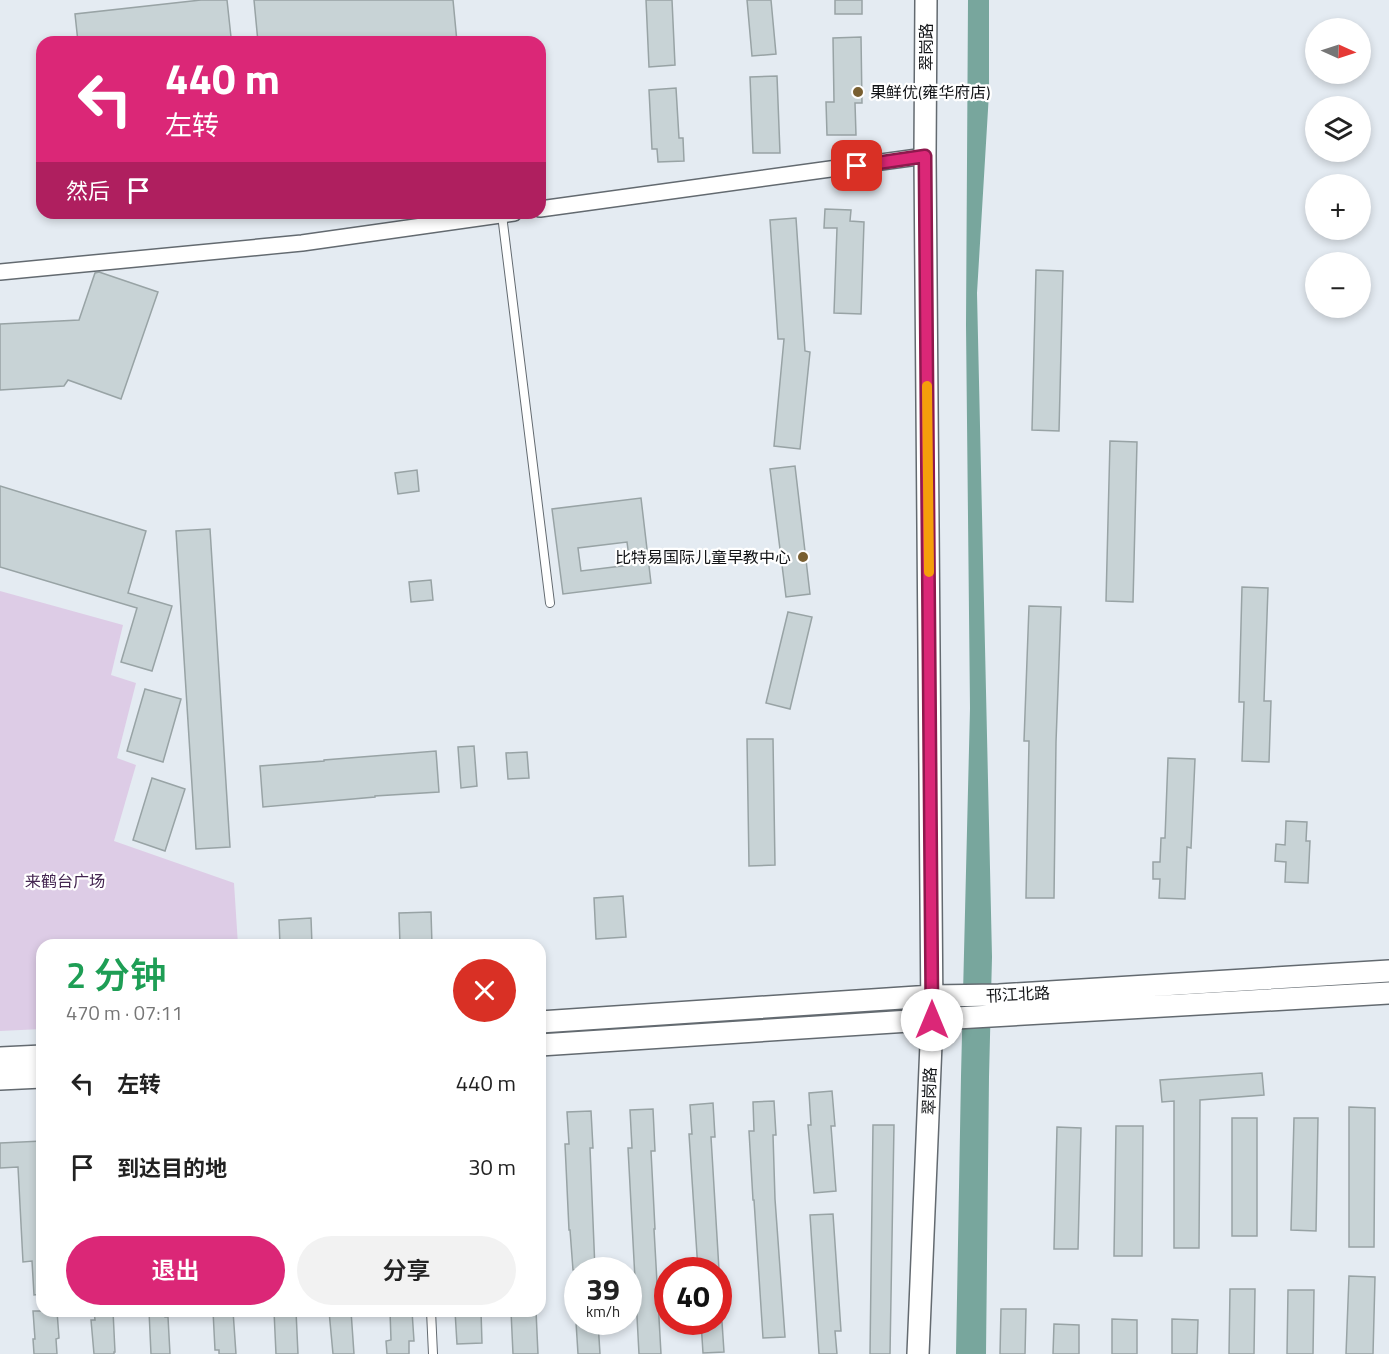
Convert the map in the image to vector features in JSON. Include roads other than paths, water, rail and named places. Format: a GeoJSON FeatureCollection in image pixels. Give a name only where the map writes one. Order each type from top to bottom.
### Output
{"type":"FeatureCollection","features":[{"type":"Feature","properties":{"kind":"main road","name":"翠岗路"},"geometry":{"type":"LineString","coordinates":[[918,1354],[932,1020],[925,156],[926,0]]}},
{"type":"Feature","properties":{"kind":"main road","name":"邗江北路"},"geometry":{"type":"LineString","coordinates":[[546,1045],[956,1018],[1002,1005],[1389,971]]}},
{"type":"Feature","properties":{"kind":"main road","name":"邗江北路"},"geometry":{"type":"LineString","coordinates":[[546,1022],[932,996],[957,997],[1002,1005],[1389,993]]}},
{"type":"Feature","properties":{"kind":"main road"},"geometry":{"type":"LineString","coordinates":[[0,1058],[36,1056]]}},
{"type":"Feature","properties":{"kind":"main road"},"geometry":{"type":"LineString","coordinates":[[0,1079],[36,1077]]}},
{"type":"Feature","properties":{"kind":"street"},"geometry":{"type":"LineString","coordinates":[[546,209],[925,156]]}},
{"type":"Feature","properties":{"kind":"street"},"geometry":{"type":"LineString","coordinates":[[0,272],[302,243],[472,219]]}},
{"type":"Feature","properties":{"kind":"lane"},"geometry":{"type":"LineString","coordinates":[[509,219],[550,603]]}},
{"type":"Feature","properties":{"kind":"lane"},"geometry":{"type":"LineString","coordinates":[[431,1317],[433,1354]]}},
{"type":"Feature","properties":{"kind":"place","name":"果鲜优(雍华府店)"},"geometry":{"type":"Point","coordinates":[858,92]}},
{"type":"Feature","properties":{"kind":"place","name":"比特易国际儿童早教中心"},"geometry":{"type":"Point","coordinates":[803,557]}},
{"type":"Feature","properties":{"kind":"park label","name":"来鹤台广场"},"geometry":{"type":"Point","coordinates":[65,881]}}]}
